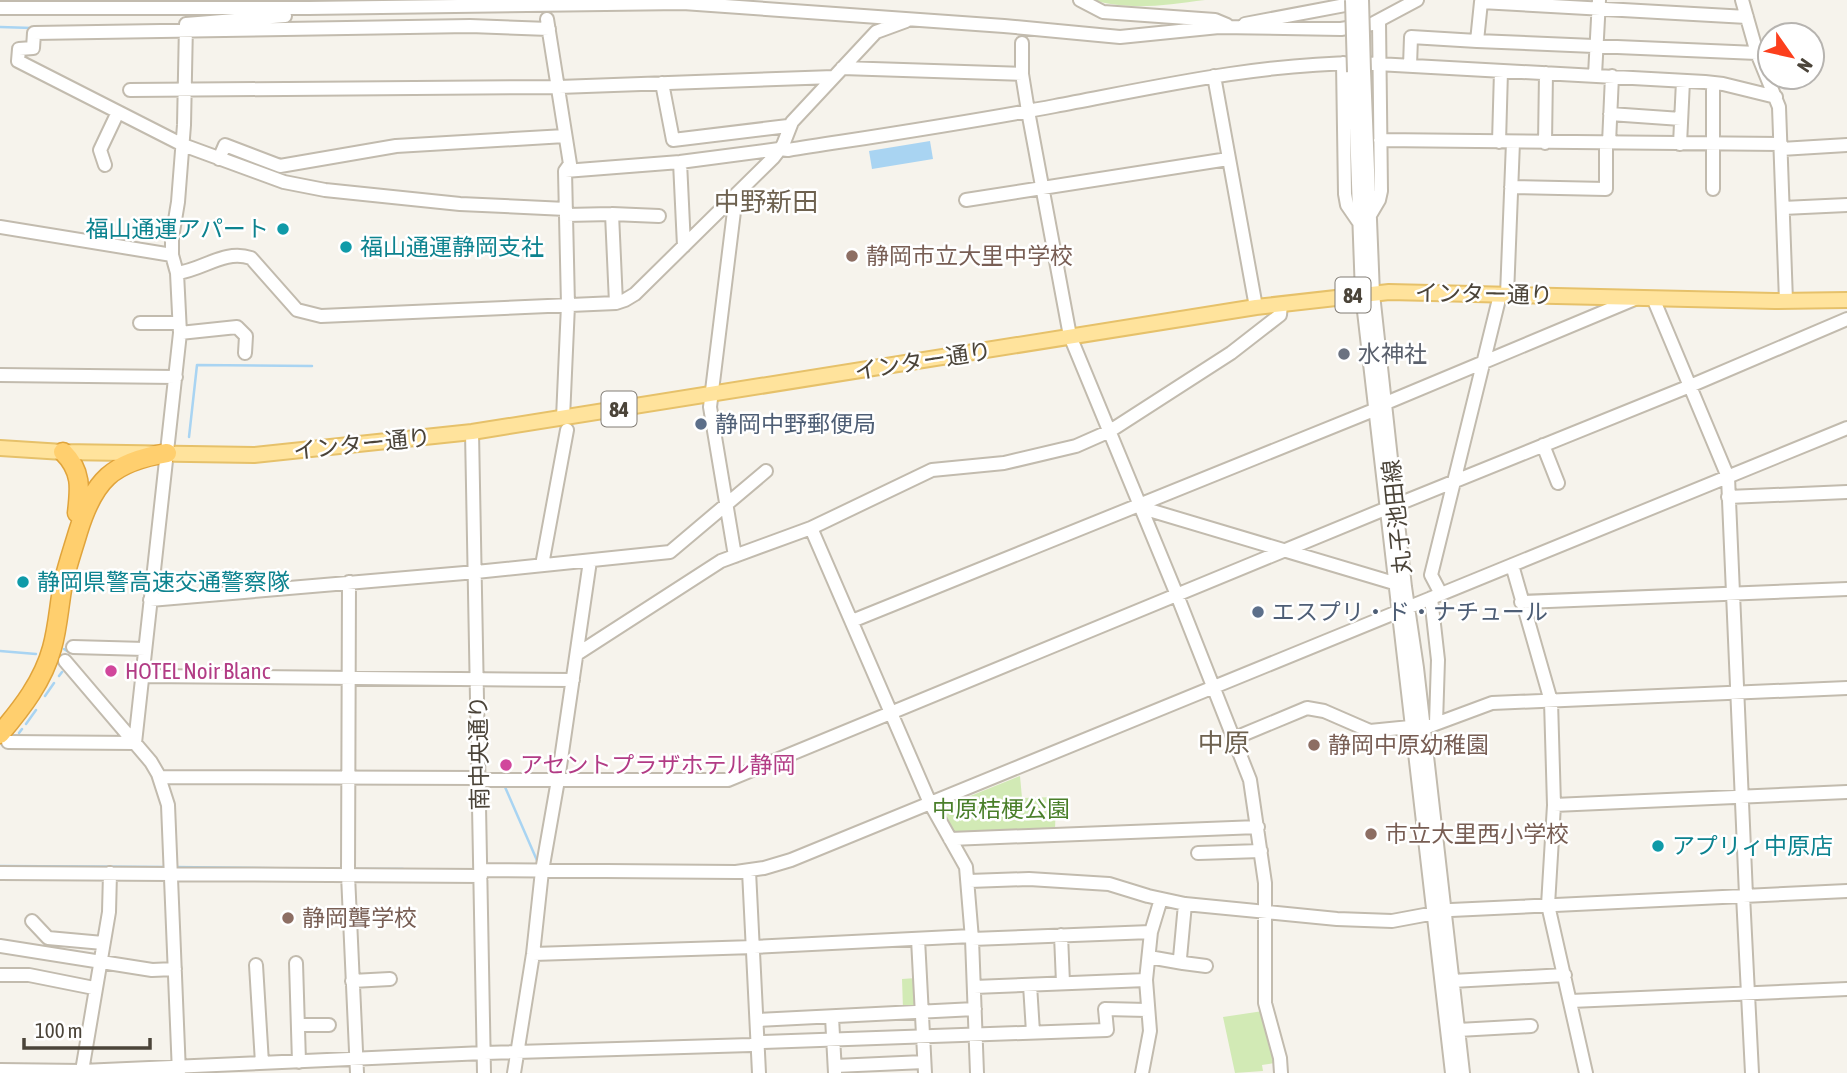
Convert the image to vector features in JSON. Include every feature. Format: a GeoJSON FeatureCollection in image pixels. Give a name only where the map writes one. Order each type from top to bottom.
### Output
{"type":"FeatureCollection","features":[{"type":"Feature","properties":{"kind":"highway"},"geometry":{"type":"LineString","coordinates":[[63,452],[76,467],[80,487],[73,549]]}},
{"type":"Feature","properties":{"kind":"highway"},"geometry":{"type":"LineString","coordinates":[[0,719],[36,671],[85,507],[95,488],[117,469],[134,461],[166,453]]}},
{"type":"Feature","properties":{"kind":"highway"},"geometry":{"type":"LineString","coordinates":[[4,738],[43,673],[53,646],[63,584]]}},
{"type":"Feature","properties":{"kind":"main road","name":"インター通り"},"geometry":{"type":"LineString","coordinates":[[0,448],[63,452],[254,455],[565,424],[711,396],[1070,336],[1256,307],[1367,294],[1847,300]]}},
{"type":"Feature","properties":{"kind":"street"},"geometry":{"type":"LineString","coordinates":[[531,0],[544,5]]}},
{"type":"Feature","properties":{"kind":"street"},"geometry":{"type":"LineString","coordinates":[[1080,0],[1103,12],[1215,20],[1233,27],[1368,0]]}},
{"type":"Feature","properties":{"kind":"street","name":"丸子池田線"},"geometry":{"type":"LineString","coordinates":[[1352,0],[1367,294],[1402,609]]}},
{"type":"Feature","properties":{"kind":"street","name":"丸子池田線"},"geometry":{"type":"LineString","coordinates":[[1362,0],[1363,215]]}},
{"type":"Feature","properties":{"kind":"street"},"geometry":{"type":"LineString","coordinates":[[0,8],[293,8],[400,3],[683,4],[1120,37],[1233,27],[1341,29],[1378,21],[1417,0]]}},
{"type":"Feature","properties":{"kind":"street"},"geometry":{"type":"LineString","coordinates":[[1742,0],[1756,49]]}},
{"type":"Feature","properties":{"kind":"street"},"geometry":{"type":"LineString","coordinates":[[1477,41],[1481,2],[1656,6],[1747,17]]}},
{"type":"Feature","properties":{"kind":"street"},"geometry":{"type":"LineString","coordinates":[[1594,75],[1599,4]]}},
{"type":"Feature","properties":{"kind":"street"},"geometry":{"type":"LineString","coordinates":[[135,743],[180,328],[172,238],[183,145],[186,24],[285,16],[293,8]]}},
{"type":"Feature","properties":{"kind":"street"},"geometry":{"type":"LineString","coordinates":[[177,273],[196,270],[222,257],[251,258],[297,310],[321,316],[617,303],[635,294],[773,158],[783,145],[788,127],[876,32],[909,19]]}},
{"type":"Feature","properties":{"kind":"street"},"geometry":{"type":"LineString","coordinates":[[1343,63],[1345,194],[1348,205],[1363,215],[1379,200],[1381,191],[1378,21]]}},
{"type":"Feature","properties":{"kind":"street"},"geometry":{"type":"LineString","coordinates":[[542,565],[565,424],[568,305],[566,212],[565,171],[570,164],[548,24],[34,33],[36,49],[19,49],[19,61],[183,145],[284,182],[325,190],[460,204],[566,212],[659,216]]}},
{"type":"Feature","properties":{"kind":"street"},"geometry":{"type":"LineString","coordinates":[[1410,66],[1411,37],[1756,53]]}},
{"type":"Feature","properties":{"kind":"street"},"geometry":{"type":"LineString","coordinates":[[1022,43],[1022,74],[1028,111],[1070,336],[1250,780],[1265,883],[1265,1003],[1280,1058],[1280,1073]]}},
{"type":"Feature","properties":{"kind":"street"},"geometry":{"type":"LineString","coordinates":[[565,171],[788,150],[1028,111],[1214,76],[1310,64],[1378,64],[1713,83],[1776,97]]}},
{"type":"Feature","properties":{"kind":"street"},"geometry":{"type":"LineString","coordinates":[[1499,142],[1501,71]]}},
{"type":"Feature","properties":{"kind":"street"},"geometry":{"type":"LineString","coordinates":[[130,90],[559,87],[838,72],[1022,74]]}},
{"type":"Feature","properties":{"kind":"street"},"geometry":{"type":"LineString","coordinates":[[1545,143],[1546,73]]}},
{"type":"Feature","properties":{"kind":"street"},"geometry":{"type":"LineString","coordinates":[[1214,76],[1256,307]]}},
{"type":"Feature","properties":{"kind":"street"},"geometry":{"type":"LineString","coordinates":[[1511,187],[1606,189],[1612,76]]}},
{"type":"Feature","properties":{"kind":"street"},"geometry":{"type":"LineString","coordinates":[[1680,144],[1683,81]]}},
{"type":"Feature","properties":{"kind":"street"},"geometry":{"type":"LineString","coordinates":[[662,83],[673,140],[788,127]]}},
{"type":"Feature","properties":{"kind":"street"},"geometry":{"type":"LineString","coordinates":[[1713,83],[1713,189]]}},
{"type":"Feature","properties":{"kind":"street"},"geometry":{"type":"LineString","coordinates":[[1773,91],[1781,146],[1786,301]]}},
{"type":"Feature","properties":{"kind":"street"},"geometry":{"type":"LineString","coordinates":[[105,165],[100,150],[118,112]]}},
{"type":"Feature","properties":{"kind":"street"},"geometry":{"type":"LineString","coordinates":[[1610,114],[1681,119]]}},
{"type":"Feature","properties":{"kind":"street"},"geometry":{"type":"LineString","coordinates":[[219,159],[225,145],[280,166],[396,146],[565,136]]}},
{"type":"Feature","properties":{"kind":"street"},"geometry":{"type":"LineString","coordinates":[[1380,140],[1847,145]]}},
{"type":"Feature","properties":{"kind":"street"},"geometry":{"type":"LineString","coordinates":[[1436,723],[1436,596],[1431,575],[1483,363],[1503,295],[1513,142]]}},
{"type":"Feature","properties":{"kind":"street"},"geometry":{"type":"LineString","coordinates":[[966,200],[1228,159]]}},
{"type":"Feature","properties":{"kind":"street"},"geometry":{"type":"LineString","coordinates":[[680,162],[684,246]]}},
{"type":"Feature","properties":{"kind":"street"},"geometry":{"type":"LineString","coordinates":[[735,556],[710,407],[736,195]]}},
{"type":"Feature","properties":{"kind":"street"},"geometry":{"type":"LineString","coordinates":[[1783,208],[1847,205]]}},
{"type":"Feature","properties":{"kind":"street"},"geometry":{"type":"LineString","coordinates":[[612,214],[617,303]]}},
{"type":"Feature","properties":{"kind":"street"},"geometry":{"type":"LineString","coordinates":[[0,227],[172,256]]}},
{"type":"Feature","properties":{"kind":"street"},"geometry":{"type":"LineString","coordinates":[[852,621],[1139,507],[1646,298],[1690,386],[1728,477],[1752,1073]]}},
{"type":"Feature","properties":{"kind":"street"},"geometry":{"type":"LineString","coordinates":[[577,654],[721,562],[811,528],[932,470],[1004,463],[1076,446],[1110,431],[1231,353],[1280,315],[1281,304]]}},
{"type":"Feature","properties":{"kind":"street"},"geometry":{"type":"LineString","coordinates":[[159,777],[728,780],[1690,386],[1847,319]]}},
{"type":"Feature","properties":{"kind":"street"},"geometry":{"type":"LineString","coordinates":[[140,323],[180,328],[237,327],[246,336],[245,353]]}},
{"type":"Feature","properties":{"kind":"street"},"geometry":{"type":"LineString","coordinates":[[0,375],[176,377]]}},
{"type":"Feature","properties":{"kind":"street"},"geometry":{"type":"LineString","coordinates":[[0,873],[67,868],[110,873],[170,870],[481,873],[749,871],[790,860],[1847,428]]}},
{"type":"Feature","properties":{"kind":"street","name":"南中央通り"},"geometry":{"type":"LineString","coordinates":[[472,432],[477,572],[484,1073]]}},
{"type":"Feature","properties":{"kind":"street"},"geometry":{"type":"LineString","coordinates":[[1543,445],[1558,483]]}},
{"type":"Feature","properties":{"kind":"street"},"geometry":{"type":"LineString","coordinates":[[150,600],[477,572],[670,552],[766,471]]}},
{"type":"Feature","properties":{"kind":"street"},"geometry":{"type":"LineString","coordinates":[[1728,497],[1847,492]]}},
{"type":"Feature","properties":{"kind":"street"},"geometry":{"type":"LineString","coordinates":[[1139,507],[1394,583]]}},
{"type":"Feature","properties":{"kind":"street","name":"丸子池田線"},"geometry":{"type":"LineString","coordinates":[[1391,507],[1394,583],[1417,668],[1416,728],[1439,912],[1452,1073]]}},
{"type":"Feature","properties":{"kind":"street"},"geometry":{"type":"LineString","coordinates":[[811,528],[930,803],[966,867],[969,881],[977,1073]]}},
{"type":"Feature","properties":{"kind":"street"},"geometry":{"type":"LineString","coordinates":[[514,1073],[590,561]]}},
{"type":"Feature","properties":{"kind":"street"},"geometry":{"type":"LineString","coordinates":[[1512,565],[1551,701],[1554,804],[1548,905],[1586,1073]]}},
{"type":"Feature","properties":{"kind":"street"},"geometry":{"type":"LineString","coordinates":[[349,582],[348,871],[357,1073]]}},
{"type":"Feature","properties":{"kind":"street"},"geometry":{"type":"LineString","coordinates":[[1521,602],[1847,589]]}},
{"type":"Feature","properties":{"kind":"street"},"geometry":{"type":"LineString","coordinates":[[73,646],[145,649]]}},
{"type":"Feature","properties":{"kind":"street"},"geometry":{"type":"LineString","coordinates":[[65,661],[135,743],[159,777],[168,805],[179,1070]]}},
{"type":"Feature","properties":{"kind":"street"},"geometry":{"type":"LineString","coordinates":[[143,676],[573,680]]}},
{"type":"Feature","properties":{"kind":"street"},"geometry":{"type":"LineString","coordinates":[[1235,738],[1307,708],[1334,714],[1370,731],[1416,728],[1492,704],[1847,688]]}},
{"type":"Feature","properties":{"kind":"street"},"geometry":{"type":"LineString","coordinates":[[4,738],[135,743]]}},
{"type":"Feature","properties":{"kind":"street"},"geometry":{"type":"LineString","coordinates":[[1554,804],[1847,792]]}},
{"type":"Feature","properties":{"kind":"street"},"geometry":{"type":"LineString","coordinates":[[950,839],[1258,827]]}},
{"type":"Feature","properties":{"kind":"street"},"geometry":{"type":"LineString","coordinates":[[1198,853],[1261,851]]}},
{"type":"Feature","properties":{"kind":"street"},"geometry":{"type":"LineString","coordinates":[[749,871],[759,1073]]}},
{"type":"Feature","properties":{"kind":"street"},"geometry":{"type":"LineString","coordinates":[[82,1071],[108,912],[110,873]]}},
{"type":"Feature","properties":{"kind":"street"},"geometry":{"type":"LineString","coordinates":[[969,881],[1028,879],[1109,884],[1161,900],[1185,904],[1265,914],[1392,921],[1439,912],[1847,891]]}},
{"type":"Feature","properties":{"kind":"street"},"geometry":{"type":"LineString","coordinates":[[1142,1073],[1150,1031],[1146,980],[1151,932],[1161,900]]}},
{"type":"Feature","properties":{"kind":"street"},"geometry":{"type":"LineString","coordinates":[[1183,963],[1180,958],[1185,904]]}},
{"type":"Feature","properties":{"kind":"street","name":"丸子池田線"},"geometry":{"type":"LineString","coordinates":[[1439,912],[1452,981],[1463,1073]]}},
{"type":"Feature","properties":{"kind":"street"},"geometry":{"type":"LineString","coordinates":[[32,921],[48,938],[103,943]]}},
{"type":"Feature","properties":{"kind":"street"},"geometry":{"type":"LineString","coordinates":[[533,954],[1151,932]]}},
{"type":"Feature","properties":{"kind":"street"},"geometry":{"type":"LineString","coordinates":[[1061,936],[1063,983]]}},
{"type":"Feature","properties":{"kind":"street"},"geometry":{"type":"LineString","coordinates":[[832,1017],[835,1069],[924,1068],[918,939]]}},
{"type":"Feature","properties":{"kind":"street"},"geometry":{"type":"LineString","coordinates":[[0,946],[152,971],[175,969]]}},
{"type":"Feature","properties":{"kind":"street"},"geometry":{"type":"LineString","coordinates":[[1149,957],[1206,967]]}},
{"type":"Feature","properties":{"kind":"street"},"geometry":{"type":"LineString","coordinates":[[296,963],[299,1062]]}},
{"type":"Feature","properties":{"kind":"street"},"geometry":{"type":"LineString","coordinates":[[256,965],[262,1063]]}},
{"type":"Feature","properties":{"kind":"street"},"geometry":{"type":"LineString","coordinates":[[0,975],[29,975],[94,988]]}},
{"type":"Feature","properties":{"kind":"street"},"geometry":{"type":"LineString","coordinates":[[1452,981],[1564,975]]}},
{"type":"Feature","properties":{"kind":"street"},"geometry":{"type":"LineString","coordinates":[[352,982],[390,979]]}},
{"type":"Feature","properties":{"kind":"street"},"geometry":{"type":"LineString","coordinates":[[974,987],[1146,980]]}},
{"type":"Feature","properties":{"kind":"street"},"geometry":{"type":"LineString","coordinates":[[1030,985],[1033,1032]]}},
{"type":"Feature","properties":{"kind":"street"},"geometry":{"type":"LineString","coordinates":[[1571,1001],[1847,989]]}},
{"type":"Feature","properties":{"kind":"street"},"geometry":{"type":"LineString","coordinates":[[757,1020],[975,1009]]}},
{"type":"Feature","properties":{"kind":"street"},"geometry":{"type":"LineString","coordinates":[[0,1070],[233,1069],[262,1063],[484,1053],[1107,1030],[1105,1009],[1147,1010]]}},
{"type":"Feature","properties":{"kind":"street"},"geometry":{"type":"LineString","coordinates":[[298,1025],[329,1025]]}},
{"type":"Feature","properties":{"kind":"street"},"geometry":{"type":"LineString","coordinates":[[1458,1030],[1531,1026]]}},
{"type":"Feature","properties":{"kind":"green space"},"geometry":{"type":"Polygon","coordinates":[[[1093,0],[1205,0],[1135,6],[1093,0]]]}},
{"type":"Feature","properties":{"kind":"green space","name":"中原桔梗公園"},"geometry":{"type":"Polygon","coordinates":[[[1020,776],[1022,798],[1056,797],[1055,831],[954,835],[938,809],[1020,776]]]}},
{"type":"Feature","properties":{"kind":"green space"},"geometry":{"type":"Polygon","coordinates":[[[916,978],[917,1009],[903,1009],[902,979],[916,978]]]}},
{"type":"Feature","properties":{"kind":"green space"},"geometry":{"type":"Polygon","coordinates":[[[1263,1011],[1275,1063],[1262,1065],[1263,1071],[1235,1073],[1223,1017],[1263,1011]]]}},
{"type":"Feature","properties":{"kind":"water"},"geometry":{"type":"Polygon","coordinates":[[[930,141],[933,159],[872,169],[869,151],[930,141]]]}},
{"type":"Feature","properties":{"kind":"waterway"},"geometry":{"type":"LineString","coordinates":[[0,27],[32,28]]}},
{"type":"Feature","properties":{"kind":"waterway"},"geometry":{"type":"LineString","coordinates":[[189,437],[197,365],[312,366]]}},
{"type":"Feature","properties":{"kind":"waterway"},"geometry":{"type":"LineString","coordinates":[[0,651],[36,654]]}},
{"type":"Feature","properties":{"kind":"waterway"},"geometry":{"type":"LineString","coordinates":[[59,676],[62,672]]}},
{"type":"Feature","properties":{"kind":"waterway"},"geometry":{"type":"LineString","coordinates":[[45,696],[54,683]]}},
{"type":"Feature","properties":{"kind":"waterway"},"geometry":{"type":"LineString","coordinates":[[26,724],[36,710]]}},
{"type":"Feature","properties":{"kind":"waterway"},"geometry":{"type":"LineString","coordinates":[[19,733],[22,729]]}},
{"type":"Feature","properties":{"kind":"waterway"},"geometry":{"type":"LineString","coordinates":[[505,787],[539,865]]}},
{"type":"Feature","properties":{"kind":"waterway"},"geometry":{"type":"LineString","coordinates":[[0,866],[165,867]]}},
{"type":"Feature","properties":{"kind":"waterway"},"geometry":{"type":"LineString","coordinates":[[175,867],[343,869]]}},
{"type":"Feature","properties":{"kind":"waterway"},"geometry":{"type":"LineString","coordinates":[[353,869],[403,869]]}},
{"type":"Feature","properties":{"kind":"place","name":"福山通運アパート"},"geometry":{"type":"Point","coordinates":[283,229]}},
{"type":"Feature","properties":{"kind":"place","name":"福山通運静岡支社"},"geometry":{"type":"Point","coordinates":[346,247]}},
{"type":"Feature","properties":{"kind":"place","name":"静岡市立大里中学校"},"geometry":{"type":"Point","coordinates":[852,256]}},
{"type":"Feature","properties":{"kind":"place","name":"水神社"},"geometry":{"type":"Point","coordinates":[1344,354]}},
{"type":"Feature","properties":{"kind":"place","name":"静岡中野郵便局"},"geometry":{"type":"Point","coordinates":[701,424]}},
{"type":"Feature","properties":{"kind":"place","name":"静岡県警高速交通警察隊"},"geometry":{"type":"Point","coordinates":[23,582]}},
{"type":"Feature","properties":{"kind":"place","name":"エスプリ・ド・ナチュール"},"geometry":{"type":"Point","coordinates":[1258,612]}},
{"type":"Feature","properties":{"kind":"place","name":"HOTEL Noir Blanc"},"geometry":{"type":"Point","coordinates":[111,671]}},
{"type":"Feature","properties":{"kind":"place","name":"静岡中原幼稚園"},"geometry":{"type":"Point","coordinates":[1314,745]}},
{"type":"Feature","properties":{"kind":"place","name":"アセントプラザホテル静岡"},"geometry":{"type":"Point","coordinates":[506,765]}},
{"type":"Feature","properties":{"kind":"place","name":"市立大里西小学校"},"geometry":{"type":"Point","coordinates":[1371,834]}},
{"type":"Feature","properties":{"kind":"place","name":"アプリィ中原店"},"geometry":{"type":"Point","coordinates":[1658,846]}},
{"type":"Feature","properties":{"kind":"place","name":"静岡聾学校"},"geometry":{"type":"Point","coordinates":[288,918]}},
{"type":"Feature","properties":{"kind":"district","name":"中野新田"},"geometry":{"type":"Point","coordinates":[766,202]}},
{"type":"Feature","properties":{"kind":"district","name":"中原"},"geometry":{"type":"Point","coordinates":[1224,743]}}]}
